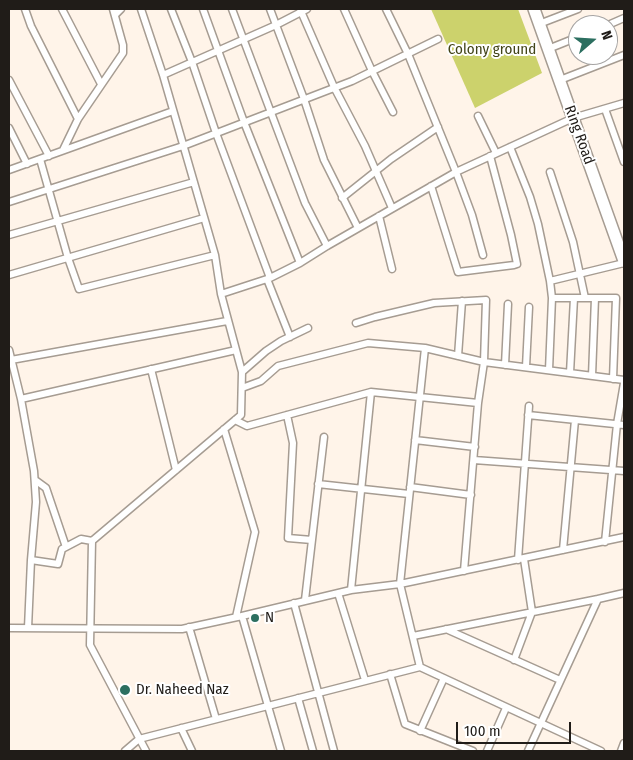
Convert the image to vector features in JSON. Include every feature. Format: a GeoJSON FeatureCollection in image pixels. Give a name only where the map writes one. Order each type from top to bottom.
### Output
{"type":"FeatureCollection","features":[{"type":"Feature","properties":{"kind":"highway","name":"Ring Road"},"geometry":{"type":"LineString","coordinates":[[534,9],[624,262]]}},
{"type":"Feature","properties":{"kind":"street"},"geometry":{"type":"LineString","coordinates":[[25,9],[78,119]]}},
{"type":"Feature","properties":{"kind":"street"},"geometry":{"type":"LineString","coordinates":[[62,9],[101,84]]}},
{"type":"Feature","properties":{"kind":"street"},"geometry":{"type":"LineString","coordinates":[[63,150],[78,119],[123,53],[124,48],[114,12],[121,9]]}},
{"type":"Feature","properties":{"kind":"street"},"geometry":{"type":"LineString","coordinates":[[141,9],[164,75],[215,254],[221,294],[242,372],[240,415],[92,541],[90,645],[146,751]]}},
{"type":"Feature","properties":{"kind":"street"},"geometry":{"type":"LineString","coordinates":[[171,9],[192,62],[216,134],[290,337]]}},
{"type":"Feature","properties":{"kind":"street"},"geometry":{"type":"LineString","coordinates":[[203,9],[244,122],[300,263]]}},
{"type":"Feature","properties":{"kind":"street"},"geometry":{"type":"LineString","coordinates":[[232,9],[305,203],[327,246]]}},
{"type":"Feature","properties":{"kind":"street"},"geometry":{"type":"LineString","coordinates":[[270,9],[304,99],[324,160],[358,228]]}},
{"type":"Feature","properties":{"kind":"street"},"geometry":{"type":"LineString","coordinates":[[344,9],[393,112]]}},
{"type":"Feature","properties":{"kind":"street"},"geometry":{"type":"LineString","coordinates":[[386,9],[408,54],[456,172],[472,215],[483,255]]}},
{"type":"Feature","properties":{"kind":"street"},"geometry":{"type":"LineString","coordinates":[[539,24],[578,9]]}},
{"type":"Feature","properties":{"kind":"street"},"geometry":{"type":"LineString","coordinates":[[164,75],[276,25],[303,10],[334,88],[365,146],[392,208]]}},
{"type":"Feature","properties":{"kind":"street"},"geometry":{"type":"LineString","coordinates":[[9,202],[216,134],[334,88],[438,39]]}},
{"type":"Feature","properties":{"kind":"street"},"geometry":{"type":"LineString","coordinates":[[548,49],[568,41]]}},
{"type":"Feature","properties":{"kind":"street"},"geometry":{"type":"LineString","coordinates":[[560,80],[624,56]]}},
{"type":"Feature","properties":{"kind":"street"},"geometry":{"type":"LineString","coordinates":[[9,80],[49,156]]}},
{"type":"Feature","properties":{"kind":"street"},"geometry":{"type":"LineString","coordinates":[[221,294],[268,278],[300,263],[431,186],[496,153],[573,118],[624,103]]}},
{"type":"Feature","properties":{"kind":"street"},"geometry":{"type":"LineString","coordinates":[[605,109],[624,162]]}},
{"type":"Feature","properties":{"kind":"street"},"geometry":{"type":"LineString","coordinates":[[9,170],[173,111]]}},
{"type":"Feature","properties":{"kind":"street"},"geometry":{"type":"LineString","coordinates":[[478,116],[496,153]]}},
{"type":"Feature","properties":{"kind":"street"},"geometry":{"type":"LineString","coordinates":[[342,198],[376,170],[438,127]]}},
{"type":"Feature","properties":{"kind":"street"},"geometry":{"type":"LineString","coordinates":[[9,128],[27,164]]}},
{"type":"Feature","properties":{"kind":"street"},"geometry":{"type":"LineString","coordinates":[[510,147],[538,224],[550,281],[552,298],[550,370]]}},
{"type":"Feature","properties":{"kind":"street"},"geometry":{"type":"LineString","coordinates":[[431,186],[458,272],[517,264],[490,156]]}},
{"type":"Feature","properties":{"kind":"street"},"geometry":{"type":"LineString","coordinates":[[40,159],[68,258],[79,289],[215,254]]}},
{"type":"Feature","properties":{"kind":"street"},"geometry":{"type":"LineString","coordinates":[[550,172],[573,242],[586,298]]}},
{"type":"Feature","properties":{"kind":"street"},"geometry":{"type":"LineString","coordinates":[[9,235],[194,182]]}},
{"type":"Feature","properties":{"kind":"street"},"geometry":{"type":"LineString","coordinates":[[379,216],[392,269]]}},
{"type":"Feature","properties":{"kind":"street"},"geometry":{"type":"LineString","coordinates":[[9,275],[204,218]]}},
{"type":"Feature","properties":{"kind":"street"},"geometry":{"type":"LineString","coordinates":[[550,281],[624,262]]}},
{"type":"Feature","properties":{"kind":"street"},"geometry":{"type":"LineString","coordinates":[[552,298],[614,297],[617,300],[613,379]]}},
{"type":"Feature","properties":{"kind":"street"},"geometry":{"type":"LineString","coordinates":[[570,373],[574,298]]}},
{"type":"Feature","properties":{"kind":"street"},"geometry":{"type":"LineString","coordinates":[[592,376],[595,298]]}},
{"type":"Feature","properties":{"kind":"street"},"geometry":{"type":"LineString","coordinates":[[356,323],[424,304],[486,300],[484,362],[478,403],[464,571]]}},
{"type":"Feature","properties":{"kind":"street"},"geometry":{"type":"LineString","coordinates":[[458,356],[462,301]]}},
{"type":"Feature","properties":{"kind":"street"},"geometry":{"type":"LineString","coordinates":[[505,365],[508,304]]}},
{"type":"Feature","properties":{"kind":"street"},"geometry":{"type":"LineString","coordinates":[[526,368],[529,307]]}},
{"type":"Feature","properties":{"kind":"street"},"geometry":{"type":"LineString","coordinates":[[11,360],[228,321]]}},
{"type":"Feature","properties":{"kind":"street"},"geometry":{"type":"LineString","coordinates":[[242,372],[266,351],[308,328]]}},
{"type":"Feature","properties":{"kind":"street"},"geometry":{"type":"LineString","coordinates":[[242,388],[261,381],[278,366],[368,343],[425,348],[484,362],[624,382],[621,424],[612,470],[605,542]]}},
{"type":"Feature","properties":{"kind":"street"},"geometry":{"type":"LineString","coordinates":[[420,667],[400,584],[425,348]]}},
{"type":"Feature","properties":{"kind":"street"},"geometry":{"type":"LineString","coordinates":[[9,350],[22,399],[35,480],[36,502],[28,628]]}},
{"type":"Feature","properties":{"kind":"street"},"geometry":{"type":"LineString","coordinates":[[22,399],[236,350]]}},
{"type":"Feature","properties":{"kind":"street"},"geometry":{"type":"LineString","coordinates":[[151,369],[176,470]]}},
{"type":"Feature","properties":{"kind":"street"},"geometry":{"type":"LineString","coordinates":[[235,420],[247,426],[371,392],[478,403]]}},
{"type":"Feature","properties":{"kind":"street"},"geometry":{"type":"LineString","coordinates":[[351,590],[371,392]]}},
{"type":"Feature","properties":{"kind":"street"},"geometry":{"type":"LineString","coordinates":[[514,660],[532,612],[521,559],[529,406]]}},
{"type":"Feature","properties":{"kind":"street"},"geometry":{"type":"LineString","coordinates":[[287,415],[293,443],[288,538],[312,540]]}},
{"type":"Feature","properties":{"kind":"street"},"geometry":{"type":"LineString","coordinates":[[528,415],[621,424]]}},
{"type":"Feature","properties":{"kind":"street"},"geometry":{"type":"LineString","coordinates":[[564,550],[575,420]]}},
{"type":"Feature","properties":{"kind":"street"},"geometry":{"type":"LineString","coordinates":[[224,429],[255,532],[239,617],[281,751]]}},
{"type":"Feature","properties":{"kind":"street"},"geometry":{"type":"LineString","coordinates":[[304,600],[324,437]]}},
{"type":"Feature","properties":{"kind":"street"},"geometry":{"type":"LineString","coordinates":[[415,440],[475,447]]}},
{"type":"Feature","properties":{"kind":"street"},"geometry":{"type":"LineString","coordinates":[[474,460],[624,471]]}},
{"type":"Feature","properties":{"kind":"street"},"geometry":{"type":"LineString","coordinates":[[35,480],[46,488],[66,547]]}},
{"type":"Feature","properties":{"kind":"street"},"geometry":{"type":"LineString","coordinates":[[318,484],[471,495]]}},
{"type":"Feature","properties":{"kind":"street"},"geometry":{"type":"LineString","coordinates":[[9,628],[91,630],[189,627],[351,590],[400,584],[624,537]]}},
{"type":"Feature","properties":{"kind":"street"},"geometry":{"type":"LineString","coordinates":[[31,560],[58,564],[62,549],[81,539],[92,541]]}},
{"type":"Feature","properties":{"kind":"street"},"geometry":{"type":"LineString","coordinates":[[338,593],[365,680]]}},
{"type":"Feature","properties":{"kind":"street"},"geometry":{"type":"LineString","coordinates":[[413,636],[624,593]]}},
{"type":"Feature","properties":{"kind":"street"},"geometry":{"type":"LineString","coordinates":[[528,751],[598,599]]}},
{"type":"Feature","properties":{"kind":"street"},"geometry":{"type":"LineString","coordinates":[[294,603],[334,751]]}},
{"type":"Feature","properties":{"kind":"street"},"geometry":{"type":"LineString","coordinates":[[189,627],[216,719]]}},
{"type":"Feature","properties":{"kind":"street"},"geometry":{"type":"LineString","coordinates":[[446,630],[560,680]]}},
{"type":"Feature","properties":{"kind":"street"},"geometry":{"type":"LineString","coordinates":[[125,751],[139,739],[420,667],[600,751]]}},
{"type":"Feature","properties":{"kind":"street"},"geometry":{"type":"LineString","coordinates":[[390,674],[405,724],[473,751]]}},
{"type":"Feature","properties":{"kind":"street"},"geometry":{"type":"LineString","coordinates":[[420,731],[444,678]]}},
{"type":"Feature","properties":{"kind":"street"},"geometry":{"type":"LineString","coordinates":[[298,698],[313,751]]}},
{"type":"Feature","properties":{"kind":"street"},"geometry":{"type":"LineString","coordinates":[[487,751],[506,708]]}},
{"type":"Feature","properties":{"kind":"street"},"geometry":{"type":"LineString","coordinates":[[181,728],[192,751]]}},
{"type":"Feature","properties":{"kind":"street"},"geometry":{"type":"LineString","coordinates":[[621,751],[624,743]]}},
{"type":"Feature","properties":{"kind":"green space","name":"Colony ground"},"geometry":{"type":"Polygon","coordinates":[[[431,9],[518,9],[542,73],[475,108],[431,9]]]}},
{"type":"Feature","properties":{"kind":"place","name":"N"},"geometry":{"type":"Point","coordinates":[255,618]}},
{"type":"Feature","properties":{"kind":"place","name":"Dr. Naheed Naz"},"geometry":{"type":"Point","coordinates":[125,690]}}]}
